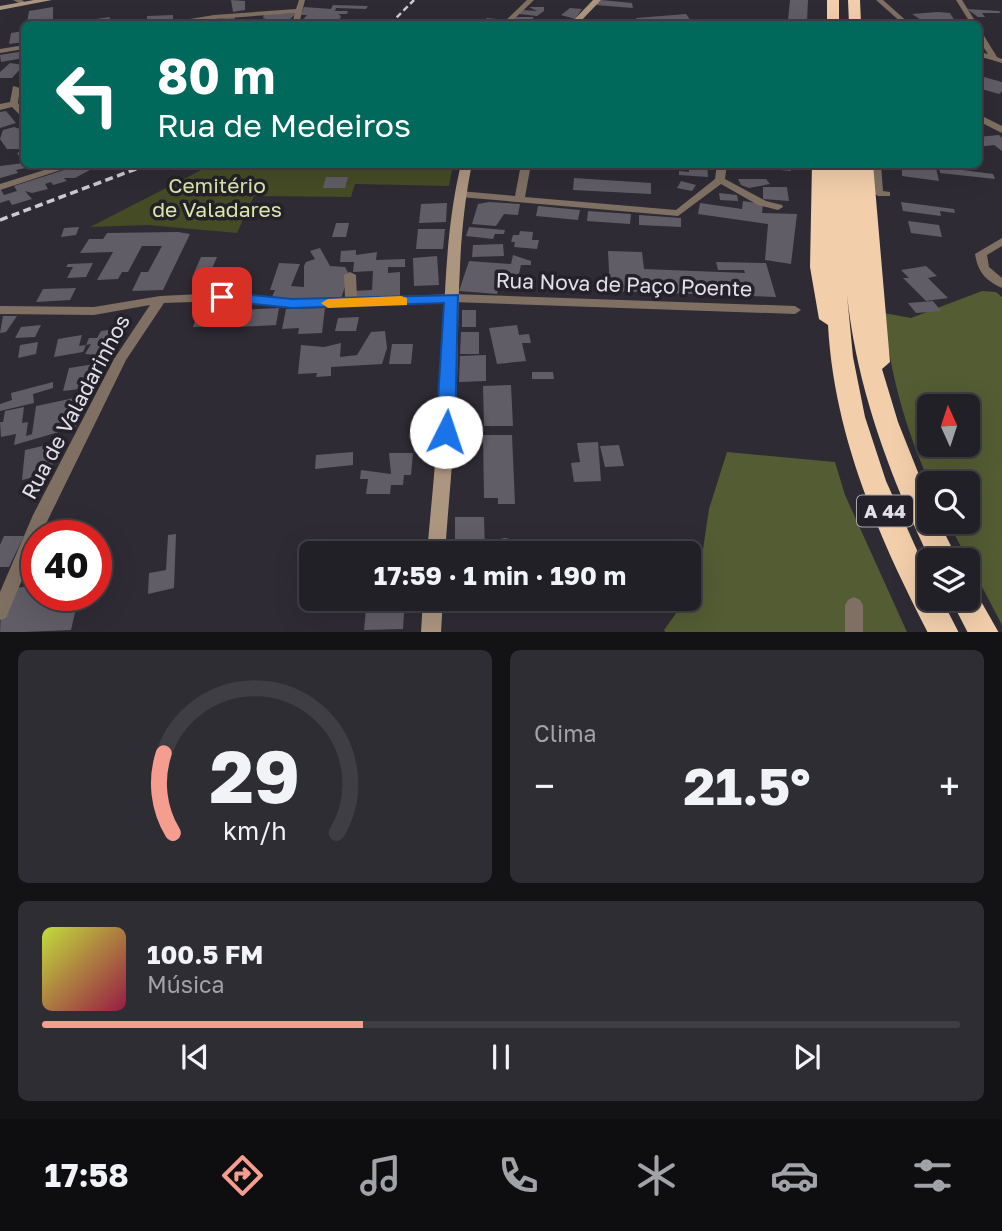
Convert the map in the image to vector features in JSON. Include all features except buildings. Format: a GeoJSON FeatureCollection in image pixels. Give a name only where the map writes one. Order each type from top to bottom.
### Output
{"type":"FeatureCollection","features":[{"type":"Feature","properties":{"kind":"highway"},"geometry":{"type":"LineString","coordinates":[[822,21],[823,0]]}},
{"type":"Feature","properties":{"kind":"highway"},"geometry":{"type":"LineString","coordinates":[[833,0],[833,21]]}},
{"type":"Feature","properties":{"kind":"highway"},"geometry":{"type":"LineString","coordinates":[[844,0],[845,21]]}},
{"type":"Feature","properties":{"kind":"highway"},"geometry":{"type":"LineString","coordinates":[[854,0],[855,21]]}},
{"type":"Feature","properties":{"kind":"highway","name":"A 44"},"geometry":{"type":"LineString","coordinates":[[822,168],[823,289],[845,382],[875,486],[909,565],[944,632]]}},
{"type":"Feature","properties":{"kind":"highway","name":"A 44"},"geometry":{"type":"LineString","coordinates":[[851,168],[859,310],[881,406],[905,476],[938,548]]}},
{"type":"Feature","properties":{"kind":"highway"},"geometry":{"type":"LineString","coordinates":[[865,168],[881,406]]}},
{"type":"Feature","properties":{"kind":"highway"},"geometry":{"type":"LineString","coordinates":[[972,611],[984,632]]}},
{"type":"Feature","properties":{"kind":"street"},"geometry":{"type":"LineString","coordinates":[[0,8],[20,1],[48,0]]}},
{"type":"Feature","properties":{"kind":"street"},"geometry":{"type":"LineString","coordinates":[[297,21],[302,0]]}},
{"type":"Feature","properties":{"kind":"street"},"geometry":{"type":"LineString","coordinates":[[508,21],[531,0]]}},
{"type":"Feature","properties":{"kind":"street"},"geometry":{"type":"LineString","coordinates":[[578,21],[597,0]]}},
{"type":"Feature","properties":{"kind":"street"},"geometry":{"type":"LineString","coordinates":[[879,0],[904,21]]}},
{"type":"Feature","properties":{"kind":"street"},"geometry":{"type":"LineString","coordinates":[[959,0],[972,21]]}},
{"type":"Feature","properties":{"kind":"street"},"geometry":{"type":"LineString","coordinates":[[195,21],[300,11]]}},
{"type":"Feature","properties":{"kind":"street"},"geometry":{"type":"LineString","coordinates":[[982,38],[998,60]]}},
{"type":"Feature","properties":{"kind":"street"},"geometry":{"type":"LineString","coordinates":[[0,51],[21,48]]}},
{"type":"Feature","properties":{"kind":"street"},"geometry":{"type":"LineString","coordinates":[[14,104],[16,88]]}},
{"type":"Feature","properties":{"kind":"street"},"geometry":{"type":"LineString","coordinates":[[0,107],[14,104]]}},
{"type":"Feature","properties":{"kind":"street"},"geometry":{"type":"LineString","coordinates":[[14,104],[21,111]]}},
{"type":"Feature","properties":{"kind":"street"},"geometry":{"type":"LineString","coordinates":[[982,119],[998,128],[1002,118]]}},
{"type":"Feature","properties":{"kind":"street"},"geometry":{"type":"LineString","coordinates":[[0,187],[62,168]]}},
{"type":"Feature","properties":{"kind":"street"},"geometry":{"type":"LineString","coordinates":[[437,541],[460,194],[466,168]]}},
{"type":"Feature","properties":{"kind":"street"},"geometry":{"type":"LineString","coordinates":[[519,199],[525,168]]}},
{"type":"Feature","properties":{"kind":"street"},"geometry":{"type":"LineString","coordinates":[[460,194],[678,213],[720,180],[722,168]]}},
{"type":"Feature","properties":{"kind":"street"},"geometry":{"type":"LineString","coordinates":[[876,168],[878,193],[886,194]]}},
{"type":"Feature","properties":{"kind":"street"},"geometry":{"type":"LineString","coordinates":[[720,180],[762,203],[778,207]]}},
{"type":"Feature","properties":{"kind":"street"},"geometry":{"type":"LineString","coordinates":[[1002,242],[981,254],[983,268],[1002,284]]}},
{"type":"Feature","properties":{"kind":"street"},"geometry":{"type":"LineString","coordinates":[[350,275],[351,303]]}},
{"type":"Feature","properties":{"kind":"street","name":"Rua Nova de Paço Poente"},"geometry":{"type":"LineString","coordinates":[[0,310],[94,311],[160,300],[222,297],[292,304],[452,298],[795,310]]}},
{"type":"Feature","properties":{"kind":"street","name":"Rua de Valadarinhos"},"geometry":{"type":"LineString","coordinates":[[0,612],[41,515],[114,371],[160,300]]}},
{"type":"Feature","properties":{"kind":"street"},"geometry":{"type":"LineString","coordinates":[[854,605],[855,632]]}},
{"type":"Feature","properties":{"kind":"street"},"geometry":{"type":"LineString","coordinates":[[431,632],[432,611]]}},
{"type":"Feature","properties":{"kind":"green space","name":"Cemitério de Valadares"},"geometry":{"type":"Polygon","coordinates":[[[205,168],[452,168],[449,186],[355,184],[351,197],[254,196],[237,233],[148,225],[90,227],[205,168]]]}},
{"type":"Feature","properties":{"kind":"green space"},"geometry":{"type":"Polygon","coordinates":[[[982,291],[996,292],[1002,297],[1002,625],[980,583],[980,548],[962,548],[954,534],[980,534],[980,471],[925,471],[919,457],[980,457],[980,394],[917,394],[917,452],[894,378],[884,313],[911,318],[982,291]]]}},
{"type":"Feature","properties":{"kind":"green space"},"geometry":{"type":"Polygon","coordinates":[[[727,452],[835,462],[845,495],[907,632],[665,632],[664,630],[678,611],[701,611],[701,563],[709,509],[727,452]]]}},
{"type":"Feature","properties":{"kind":"railway"},"geometry":{"type":"LineString","coordinates":[[393,21],[414,0]]}},
{"type":"Feature","properties":{"kind":"railway"},"geometry":{"type":"LineString","coordinates":[[0,220],[138,168]]}},
{"type":"Feature","properties":{"kind":"slow traffic"},"geometry":{"type":"LineString","coordinates":[[328,303],[401,301]]}},
{"type":"Feature","properties":{"kind":"route"},"geometry":{"type":"LineString","coordinates":[[222,297],[292,304],[452,298],[446,432]]}}]}
